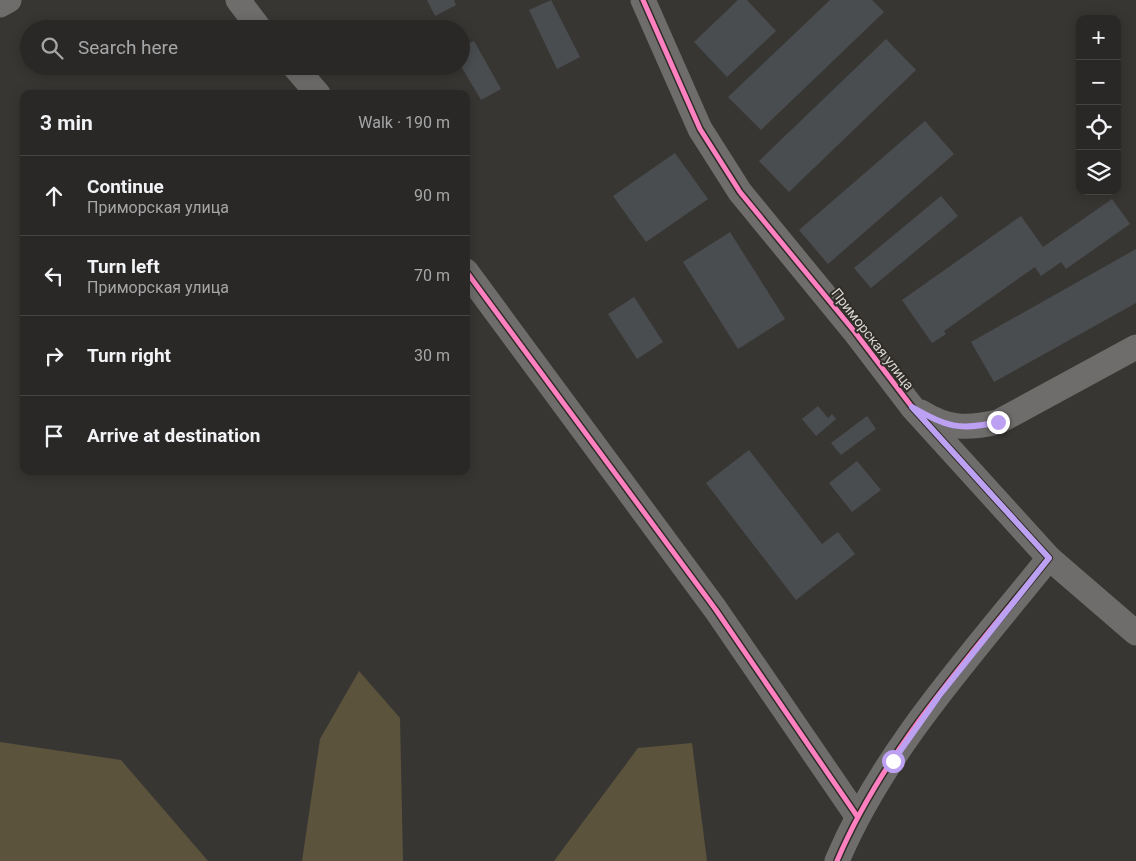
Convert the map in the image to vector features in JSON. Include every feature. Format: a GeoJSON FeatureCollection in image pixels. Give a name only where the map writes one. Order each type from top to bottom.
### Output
{"type":"FeatureCollection","features":[{"type":"Feature","properties":{"kind":"street"},"geometry":{"type":"LineString","coordinates":[[0,5],[9,0]]}},
{"type":"Feature","properties":{"kind":"street"},"geometry":{"type":"LineString","coordinates":[[238,0],[253,20]]}},
{"type":"Feature","properties":{"kind":"street","name":"Приморская улица"},"geometry":{"type":"LineString","coordinates":[[643,0],[700,129],[740,192],[854,331],[912,407],[1049,558],[1136,634]]}},
{"type":"Feature","properties":{"kind":"street"},"geometry":{"type":"LineString","coordinates":[[302,75],[315,90]]}},
{"type":"Feature","properties":{"kind":"street"},"geometry":{"type":"LineString","coordinates":[[470,276],[716,610],[857,816]]}},
{"type":"Feature","properties":{"kind":"street"},"geometry":{"type":"LineString","coordinates":[[912,407],[939,423],[959,427],[977,427],[998,422],[1136,347]]}},
{"type":"Feature","properties":{"kind":"street"},"geometry":{"type":"LineString","coordinates":[[837,861],[857,816],[893,761],[939,696],[1049,558]]}},
{"type":"Feature","properties":{"kind":"shaded area"},"geometry":{"type":"Polygon","coordinates":[[[359,671],[400,718],[403,861],[302,861],[320,739],[359,671]]]}},
{"type":"Feature","properties":{"kind":"shaded area"},"geometry":{"type":"Polygon","coordinates":[[[0,742],[121,760],[208,861],[0,861],[0,742]]]}},
{"type":"Feature","properties":{"kind":"shaded area"},"geometry":{"type":"Polygon","coordinates":[[[692,743],[707,861],[554,861],[638,748],[692,743]]]}},
{"type":"Feature","properties":{"kind":"building"},"geometry":{"type":"Polygon","coordinates":[[[427,0],[454,0],[456,5],[435,16],[427,0]]]}},
{"type":"Feature","properties":{"kind":"building"},"geometry":{"type":"Polygon","coordinates":[[[551,0],[580,57],[557,69],[529,10],[551,0]]]}},
{"type":"Feature","properties":{"kind":"building"},"geometry":{"type":"Polygon","coordinates":[[[738,0],[747,0],[776,31],[727,77],[694,42],[738,0]]]}},
{"type":"Feature","properties":{"kind":"building"},"geometry":{"type":"Polygon","coordinates":[[[830,0],[872,0],[884,12],[761,130],[728,97],[830,0]]]}},
{"type":"Feature","properties":{"kind":"building"},"geometry":{"type":"Polygon","coordinates":[[[886,39],[916,70],[789,192],[759,161],[886,39]]]}},
{"type":"Feature","properties":{"kind":"building"},"geometry":{"type":"Polygon","coordinates":[[[474,41],[501,89],[481,100],[466,75],[470,75],[470,43],[474,41]]]}},
{"type":"Feature","properties":{"kind":"building"},"geometry":{"type":"Polygon","coordinates":[[[925,121],[954,154],[828,264],[799,230],[925,121]]]}},
{"type":"Feature","properties":{"kind":"building"},"geometry":{"type":"Polygon","coordinates":[[[675,153],[708,199],[646,242],[613,196],[675,153]]]}},
{"type":"Feature","properties":{"kind":"building"},"geometry":{"type":"Polygon","coordinates":[[[941,196],[958,216],[871,288],[854,268],[941,196]]]}},
{"type":"Feature","properties":{"kind":"building"},"geometry":{"type":"Polygon","coordinates":[[[1112,199],[1130,224],[1066,269],[1061,262],[1041,276],[1035,267],[944,331],[946,334],[932,343],[902,300],[1021,216],[1043,247],[1112,199]]]}},
{"type":"Feature","properties":{"kind":"building"},"geometry":{"type":"Polygon","coordinates":[[[730,232],[785,319],[738,349],[683,262],[730,232]]]}},
{"type":"Feature","properties":{"kind":"building"},"geometry":{"type":"Polygon","coordinates":[[[1136,249],[1136,303],[994,382],[971,342],[1136,249]]]}},
{"type":"Feature","properties":{"kind":"building"},"geometry":{"type":"Polygon","coordinates":[[[634,297],[663,342],[637,359],[608,314],[634,297]]]}},
{"type":"Feature","properties":{"kind":"building"},"geometry":{"type":"Polygon","coordinates":[[[818,406],[828,418],[832,414],[836,419],[816,436],[802,419],[818,406]]]}},
{"type":"Feature","properties":{"kind":"building"},"geometry":{"type":"Polygon","coordinates":[[[867,416],[876,429],[841,455],[831,443],[867,416]]]}},
{"type":"Feature","properties":{"kind":"building"},"geometry":{"type":"Polygon","coordinates":[[[749,450],[822,544],[838,532],[855,554],[796,600],[706,483],[749,450]]]}},
{"type":"Feature","properties":{"kind":"building"},"geometry":{"type":"Polygon","coordinates":[[[857,461],[881,490],[852,512],[829,483],[857,461]]]}},
{"type":"Feature","properties":{"kind":"cycle path"},"geometry":{"type":"LineString","coordinates":[[643,0],[700,129],[740,192],[854,331],[912,407],[1049,558],[961,666],[905,741],[879,780],[837,861]]}},
{"type":"Feature","properties":{"kind":"cycle path"},"geometry":{"type":"LineString","coordinates":[[470,276],[716,610],[857,816]]}},
{"type":"Feature","properties":{"kind":"route"},"geometry":{"type":"LineString","coordinates":[[893,761],[939,696],[1049,558],[912,407],[939,423],[959,427],[977,427],[998,422]]}}]}
